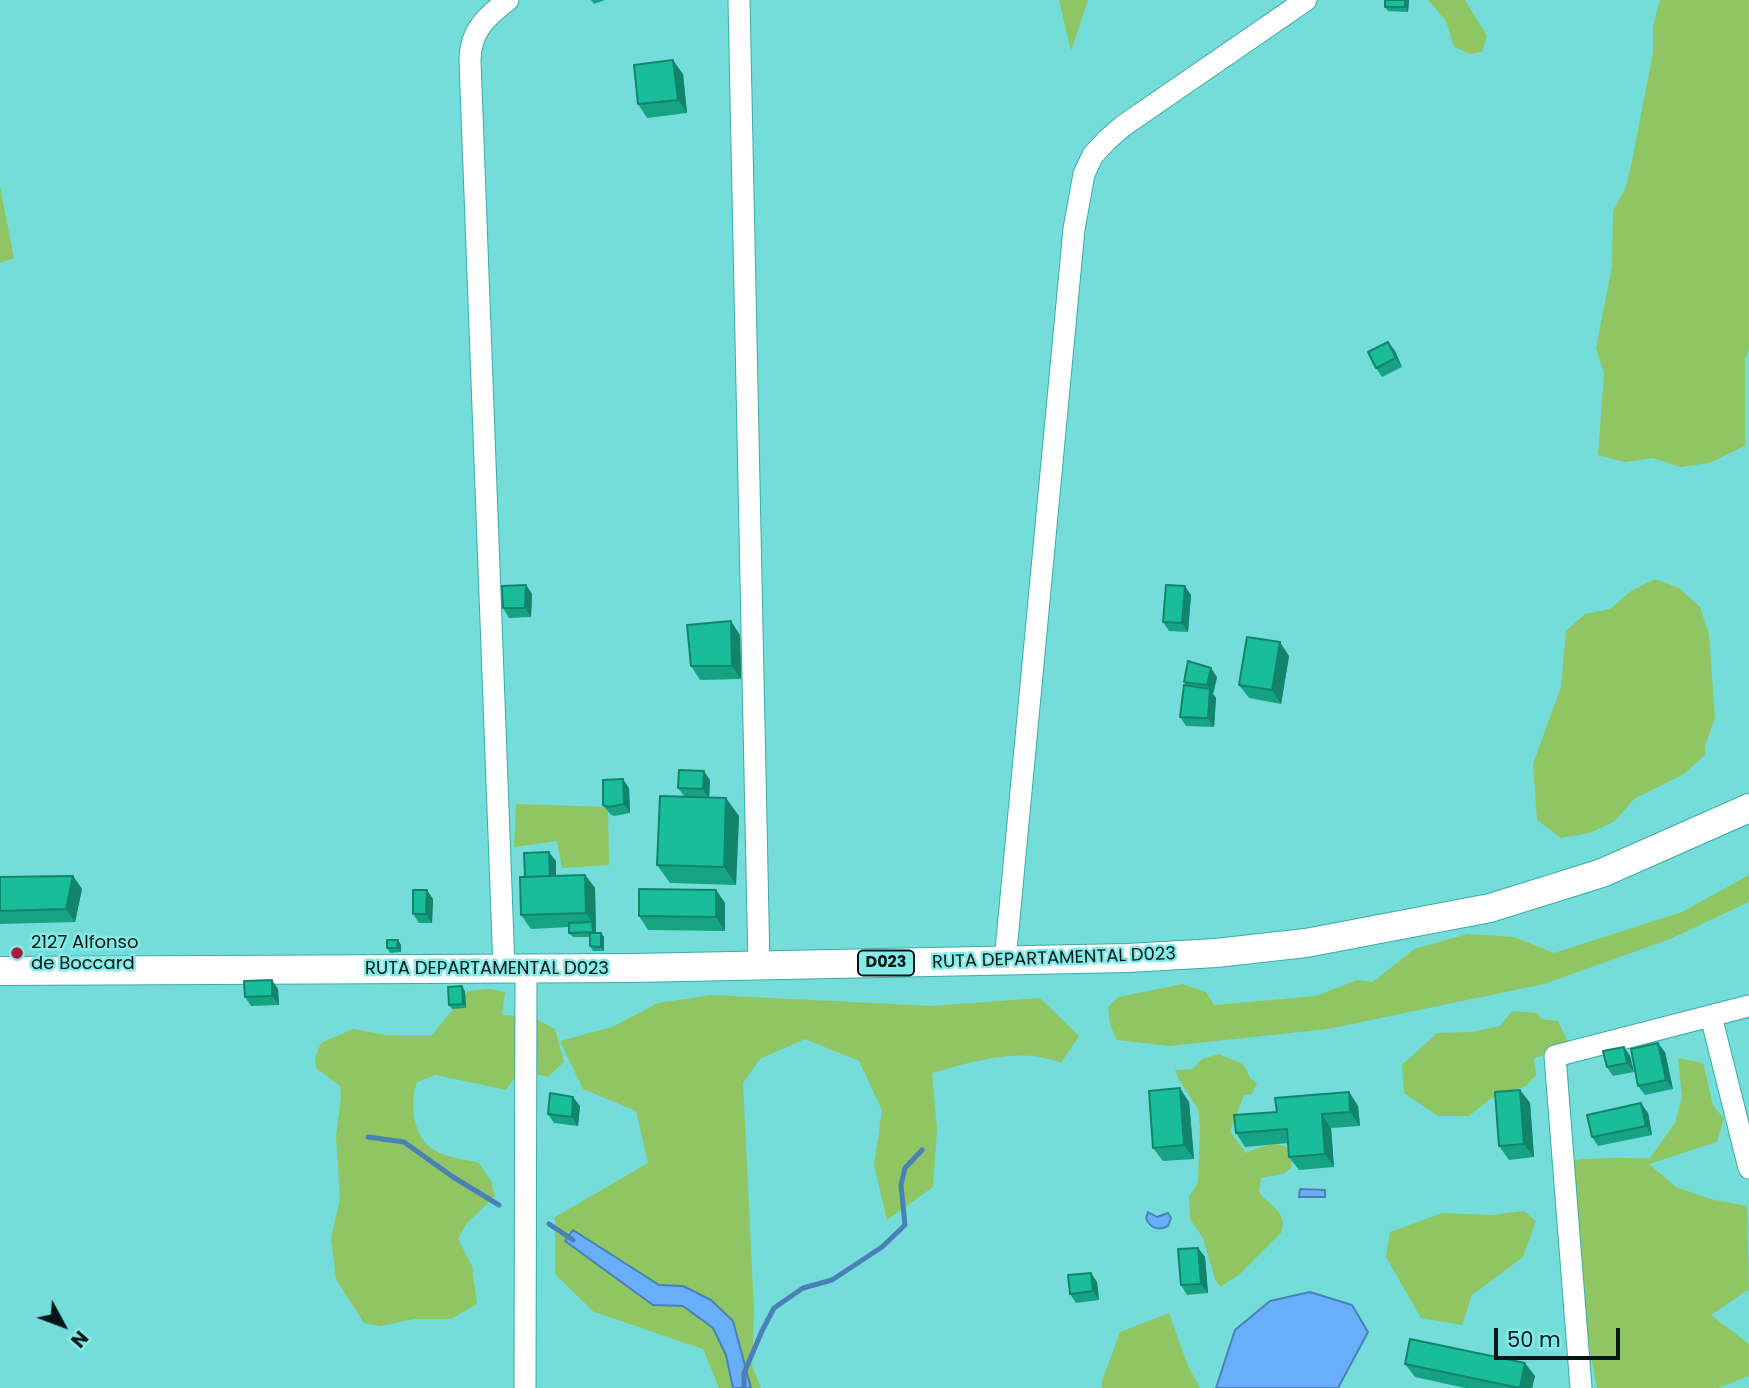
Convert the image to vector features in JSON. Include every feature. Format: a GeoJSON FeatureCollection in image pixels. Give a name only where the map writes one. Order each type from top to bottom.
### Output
{"type":"FeatureCollection","features":[{"type":"Feature","properties":{"kind":"main road","name":"RUTA DEPARTAMENTAL D023"},"geometry":{"type":"LineString","coordinates":[[0,971],[760,966],[1216,953],[1306,943],[1490,908],[1602,873],[1749,808]]}},
{"type":"Feature","properties":{"kind":"street"},"geometry":{"type":"LineString","coordinates":[[508,0],[483,21],[475,32],[470,53],[515,968],[525,1388]]}},
{"type":"Feature","properties":{"kind":"street"},"geometry":{"type":"LineString","coordinates":[[739,0],[760,966]]}},
{"type":"Feature","properties":{"kind":"street"},"geometry":{"type":"LineString","coordinates":[[1005,961],[1074,229],[1084,174],[1093,155],[1123,126],[1306,0]]}},
{"type":"Feature","properties":{"kind":"street"},"geometry":{"type":"LineString","coordinates":[[1581,1388],[1555,1056],[1749,1006]]}},
{"type":"Feature","properties":{"kind":"street"},"geometry":{"type":"LineString","coordinates":[[1711,1016],[1749,1168]]}},
{"type":"Feature","properties":{"kind":"green space"},"geometry":{"type":"Polygon","coordinates":[[[1059,0],[1088,0],[1071,51],[1059,0]]]}},
{"type":"Feature","properties":{"kind":"green space"},"geometry":{"type":"Polygon","coordinates":[[[1428,0],[1465,0],[1487,36],[1482,52],[1470,54],[1454,47],[1446,21],[1428,0]]]}},
{"type":"Feature","properties":{"kind":"green space"},"geometry":{"type":"Polygon","coordinates":[[[1660,0],[1749,0],[1749,349],[1745,359],[1745,446],[1709,463],[1680,467],[1653,458],[1625,462],[1598,455],[1604,374],[1596,348],[1612,267],[1613,211],[1626,187],[1632,161],[1653,53],[1653,26],[1660,0]]]}},
{"type":"Feature","properties":{"kind":"green space"},"geometry":{"type":"Polygon","coordinates":[[[0,187],[14,258],[0,263],[0,187]]]}},
{"type":"Feature","properties":{"kind":"green space"},"geometry":{"type":"Polygon","coordinates":[[[1655,579],[1679,588],[1700,607],[1709,634],[1715,718],[1705,746],[1705,755],[1684,774],[1634,799],[1615,821],[1590,833],[1561,838],[1537,820],[1533,764],[1561,687],[1566,631],[1585,614],[1610,609],[1631,591],[1655,579]]]}},
{"type":"Feature","properties":{"kind":"green space"},"geometry":{"type":"Polygon","coordinates":[[[516,804],[608,807],[609,865],[562,868],[557,841],[514,847],[516,804]]]}},
{"type":"Feature","properties":{"kind":"green space"},"geometry":{"type":"Polygon","coordinates":[[[1749,875],[1749,902],[1670,939],[1544,984],[1328,1029],[1169,1046],[1117,1040],[1110,1025],[1108,1007],[1118,997],[1183,984],[1206,992],[1214,1005],[1316,996],[1357,980],[1373,982],[1414,949],[1467,934],[1514,937],[1554,953],[1682,912],[1749,875]]]}},
{"type":"Feature","properties":{"kind":"green space"},"geometry":{"type":"Polygon","coordinates":[[[490,989],[505,992],[502,1015],[532,1017],[555,1029],[564,1062],[548,1077],[520,1070],[506,1090],[436,1075],[417,1082],[413,1110],[422,1138],[436,1151],[479,1163],[491,1181],[495,1196],[466,1224],[458,1239],[472,1266],[477,1304],[451,1319],[415,1319],[380,1326],[364,1323],[336,1279],[331,1239],[340,1198],[336,1136],[340,1086],[316,1068],[315,1058],[321,1043],[353,1029],[387,1035],[432,1035],[468,991],[490,989]]]}},
{"type":"Feature","properties":{"kind":"green space"},"geometry":{"type":"Polygon","coordinates":[[[712,995],[932,1006],[1040,998],[1079,1036],[1061,1063],[1045,1058],[1013,1056],[932,1073],[937,1129],[933,1187],[887,1220],[874,1165],[882,1110],[859,1061],[805,1039],[760,1059],[743,1083],[754,1310],[752,1366],[761,1388],[719,1388],[703,1349],[594,1312],[555,1274],[555,1217],[648,1163],[636,1111],[583,1089],[560,1041],[612,1027],[658,1003],[712,995]]]}},
{"type":"Feature","properties":{"kind":"green space"},"geometry":{"type":"Polygon","coordinates":[[[1512,1011],[1537,1013],[1541,1019],[1558,1021],[1571,1048],[1534,1058],[1536,1075],[1526,1086],[1490,1099],[1469,1116],[1438,1116],[1404,1093],[1402,1065],[1437,1033],[1472,1032],[1500,1026],[1512,1011]]]}},
{"type":"Feature","properties":{"kind":"green space"},"geometry":{"type":"Polygon","coordinates":[[[1219,1054],[1243,1064],[1251,1079],[1257,1083],[1252,1094],[1244,1095],[1230,1131],[1246,1153],[1264,1146],[1276,1145],[1282,1145],[1293,1152],[1291,1168],[1283,1174],[1261,1178],[1259,1192],[1280,1214],[1283,1226],[1281,1233],[1240,1274],[1220,1287],[1215,1279],[1203,1238],[1190,1219],[1189,1197],[1198,1182],[1200,1126],[1198,1109],[1175,1070],[1193,1069],[1202,1059],[1219,1054]]]}},
{"type":"Feature","properties":{"kind":"green space"},"geometry":{"type":"Polygon","coordinates":[[[1678,1058],[1703,1063],[1713,1105],[1724,1119],[1717,1142],[1649,1164],[1676,1187],[1710,1199],[1747,1206],[1749,1289],[1711,1315],[1749,1344],[1749,1376],[1718,1388],[1597,1388],[1586,1330],[1565,1162],[1597,1158],[1650,1158],[1675,1123],[1682,1097],[1678,1058]]]}},
{"type":"Feature","properties":{"kind":"green space"},"geometry":{"type":"Polygon","coordinates":[[[1524,1211],[1536,1221],[1523,1257],[1472,1295],[1462,1325],[1421,1318],[1386,1257],[1390,1232],[1442,1213],[1492,1215],[1524,1211]]]}},
{"type":"Feature","properties":{"kind":"green space"},"geometry":{"type":"Polygon","coordinates":[[[1169,1313],[1188,1366],[1200,1388],[1102,1388],[1101,1384],[1120,1332],[1169,1313]]]}},
{"type":"Feature","properties":{"kind":"water"},"geometry":{"type":"Polygon","coordinates":[[[1300,1189],[1325,1190],[1325,1197],[1299,1197],[1300,1189]]]}},
{"type":"Feature","properties":{"kind":"water"},"geometry":{"type":"Polygon","coordinates":[[[1148,1212],[1157,1217],[1168,1213],[1171,1218],[1168,1226],[1152,1226],[1146,1218],[1148,1212]]]}},
{"type":"Feature","properties":{"kind":"water"},"geometry":{"type":"Polygon","coordinates":[[[573,1230],[659,1285],[683,1286],[711,1300],[733,1321],[751,1388],[733,1388],[726,1355],[713,1328],[683,1306],[653,1305],[565,1241],[573,1230]]]}},
{"type":"Feature","properties":{"kind":"water"},"geometry":{"type":"Polygon","coordinates":[[[1310,1292],[1352,1305],[1368,1332],[1338,1388],[1216,1388],[1235,1330],[1270,1301],[1310,1292]]]}},
{"type":"Feature","properties":{"kind":"building"},"geometry":{"type":"Polygon","coordinates":[[[1385,0],[1405,0],[1405,7],[1385,7],[1385,0]]]}},
{"type":"Feature","properties":{"kind":"building"},"geometry":{"type":"Polygon","coordinates":[[[673,60],[678,100],[638,104],[634,65],[673,60]]]}},
{"type":"Feature","properties":{"kind":"building"},"geometry":{"type":"Polygon","coordinates":[[[1388,342],[1396,358],[1376,368],[1368,352],[1388,342]]]}},
{"type":"Feature","properties":{"kind":"building"},"geometry":{"type":"Polygon","coordinates":[[[526,585],[525,608],[503,608],[502,586],[526,585]]]}},
{"type":"Feature","properties":{"kind":"building"},"geometry":{"type":"Polygon","coordinates":[[[1166,585],[1185,586],[1182,623],[1163,622],[1166,585]]]}},
{"type":"Feature","properties":{"kind":"building"},"geometry":{"type":"Polygon","coordinates":[[[731,621],[732,666],[691,666],[687,625],[731,621]]]}},
{"type":"Feature","properties":{"kind":"building"},"geometry":{"type":"Polygon","coordinates":[[[1247,637],[1280,642],[1272,690],[1239,685],[1247,637]]]}},
{"type":"Feature","properties":{"kind":"building"},"geometry":{"type":"Polygon","coordinates":[[[1188,661],[1211,668],[1207,685],[1184,682],[1188,661]]]}},
{"type":"Feature","properties":{"kind":"building"},"geometry":{"type":"Polygon","coordinates":[[[1184,685],[1210,689],[1208,718],[1180,717],[1184,685]]]}},
{"type":"Feature","properties":{"kind":"building"},"geometry":{"type":"Polygon","coordinates":[[[679,770],[704,771],[703,789],[678,788],[679,770]]]}},
{"type":"Feature","properties":{"kind":"building"},"geometry":{"type":"Polygon","coordinates":[[[623,779],[624,804],[608,807],[603,805],[603,780],[623,779]]]}},
{"type":"Feature","properties":{"kind":"building"},"geometry":{"type":"Polygon","coordinates":[[[660,796],[726,798],[724,867],[657,865],[660,796]]]}},
{"type":"Feature","properties":{"kind":"building"},"geometry":{"type":"Polygon","coordinates":[[[549,852],[550,876],[525,877],[524,853],[549,852]]]}},
{"type":"Feature","properties":{"kind":"building"},"geometry":{"type":"Polygon","coordinates":[[[585,875],[586,913],[521,915],[520,877],[585,875]]]}},
{"type":"Feature","properties":{"kind":"building"},"geometry":{"type":"Polygon","coordinates":[[[73,876],[66,909],[0,911],[0,877],[73,876]]]}},
{"type":"Feature","properties":{"kind":"building"},"geometry":{"type":"Polygon","coordinates":[[[639,889],[716,890],[716,917],[639,916],[639,889]]]}},
{"type":"Feature","properties":{"kind":"building"},"geometry":{"type":"Polygon","coordinates":[[[413,890],[427,890],[426,914],[413,914],[413,890]]]}},
{"type":"Feature","properties":{"kind":"building"},"geometry":{"type":"Polygon","coordinates":[[[592,922],[593,932],[569,933],[569,923],[592,922]]]}},
{"type":"Feature","properties":{"kind":"building"},"geometry":{"type":"Polygon","coordinates":[[[590,933],[601,933],[601,947],[590,946],[590,933]]]}},
{"type":"Feature","properties":{"kind":"building"},"geometry":{"type":"Polygon","coordinates":[[[387,940],[398,940],[397,948],[387,948],[387,940]]]}},
{"type":"Feature","properties":{"kind":"building"},"geometry":{"type":"Polygon","coordinates":[[[272,980],[272,996],[245,997],[244,981],[272,980]]]}},
{"type":"Feature","properties":{"kind":"building"},"geometry":{"type":"Polygon","coordinates":[[[462,986],[463,1004],[449,1005],[448,987],[462,986]]]}},
{"type":"Feature","properties":{"kind":"building"},"geometry":{"type":"Polygon","coordinates":[[[1658,1043],[1666,1080],[1638,1086],[1631,1049],[1658,1043]]]}},
{"type":"Feature","properties":{"kind":"building"},"geometry":{"type":"Polygon","coordinates":[[[1624,1047],[1627,1063],[1607,1067],[1603,1051],[1624,1047]]]}},
{"type":"Feature","properties":{"kind":"building"},"geometry":{"type":"Polygon","coordinates":[[[1180,1088],[1184,1145],[1153,1148],[1149,1091],[1180,1088]]]}},
{"type":"Feature","properties":{"kind":"building"},"geometry":{"type":"Polygon","coordinates":[[[1520,1090],[1524,1144],[1499,1146],[1495,1092],[1520,1090]]]}},
{"type":"Feature","properties":{"kind":"building"},"geometry":{"type":"Polygon","coordinates":[[[1349,1092],[1350,1112],[1322,1114],[1325,1154],[1289,1157],[1287,1129],[1236,1133],[1234,1115],[1277,1112],[1275,1098],[1349,1092]]]}},
{"type":"Feature","properties":{"kind":"building"},"geometry":{"type":"Polygon","coordinates":[[[550,1093],[573,1097],[572,1117],[548,1114],[550,1093]]]}},
{"type":"Feature","properties":{"kind":"building"},"geometry":{"type":"Polygon","coordinates":[[[1641,1103],[1646,1126],[1592,1137],[1587,1115],[1641,1103]]]}},
{"type":"Feature","properties":{"kind":"building"},"geometry":{"type":"Polygon","coordinates":[[[1198,1248],[1201,1284],[1181,1285],[1178,1249],[1198,1248]]]}},
{"type":"Feature","properties":{"kind":"building"},"geometry":{"type":"Polygon","coordinates":[[[1091,1273],[1093,1291],[1070,1294],[1068,1275],[1091,1273]]]}},
{"type":"Feature","properties":{"kind":"building"},"geometry":{"type":"Polygon","coordinates":[[[1410,1339],[1525,1363],[1520,1388],[1405,1364],[1410,1339]]]}},
{"type":"Feature","properties":{"kind":"waterway"},"geometry":{"type":"LineString","coordinates":[[368,1137],[404,1142],[499,1205]]}},
{"type":"Feature","properties":{"kind":"waterway"},"geometry":{"type":"LineString","coordinates":[[744,1388],[744,1373],[774,1308],[803,1288],[832,1280],[882,1247],[905,1225],[901,1185],[905,1168],[922,1150]]}},
{"type":"Feature","properties":{"kind":"waterway"},"geometry":{"type":"LineString","coordinates":[[549,1224],[573,1240]]}},
{"type":"Feature","properties":{"kind":"place","name":"2127 Alfonso de Boccard"},"geometry":{"type":"Point","coordinates":[17,953]}}]}
